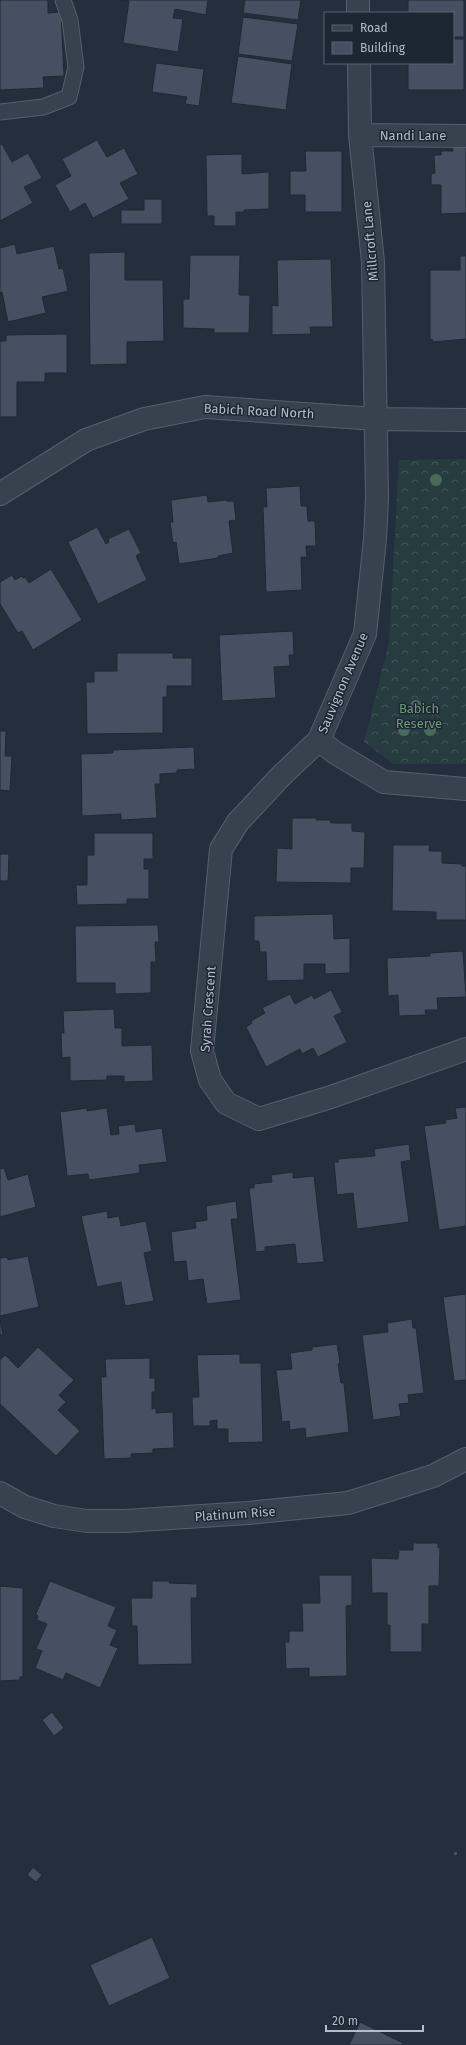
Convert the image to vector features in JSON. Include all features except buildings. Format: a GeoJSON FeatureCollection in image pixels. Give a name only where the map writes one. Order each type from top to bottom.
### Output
{"type":"FeatureCollection","features":[{"type":"Feature","properties":{"kind":"street"},"geometry":{"type":"LineString","coordinates":[[358,0],[358,12]]}},
{"type":"Feature","properties":{"kind":"street","name":"Millcroft Lane"},"geometry":{"type":"LineString","coordinates":[[358,64],[360,135],[373,262],[376,419]]}},
{"type":"Feature","properties":{"kind":"street","name":"Nandi Lane"},"geometry":{"type":"LineString","coordinates":[[360,135],[466,136]]}},
{"type":"Feature","properties":{"kind":"street","name":"Babich Road North"},"geometry":{"type":"LineString","coordinates":[[0,494],[86,440],[144,419],[205,406],[376,419],[466,420]]}},
{"type":"Feature","properties":{"kind":"street","name":"Sauvignon Avenue"},"geometry":{"type":"LineString","coordinates":[[376,419],[377,497],[365,634],[319,740],[334,752],[384,782],[466,789]]}},
{"type":"Feature","properties":{"kind":"street","name":"Syrah Crescent"},"geometry":{"type":"LineString","coordinates":[[319,740],[281,776],[238,822],[221,849],[202,1051],[210,1080],[226,1103],[259,1119],[331,1097],[466,1049]]}},
{"type":"Feature","properties":{"kind":"street","name":"Platinum Rise"},"geometry":{"type":"LineString","coordinates":[[0,1493],[33,1509],[54,1516],[87,1521],[125,1521],[248,1513],[348,1503],[433,1476],[466,1458]]}},
{"type":"Feature","properties":{"kind":"lane"},"geometry":{"type":"LineString","coordinates":[[0,112],[43,107],[69,97],[76,67],[70,20],[63,0]]}},
{"type":"Feature","properties":{"kind":"green space","name":"Babich Reserve"},"geometry":{"type":"Polygon","coordinates":[[[466,459],[466,764],[394,764],[364,742],[389,643],[399,460],[466,459]]]}}]}
